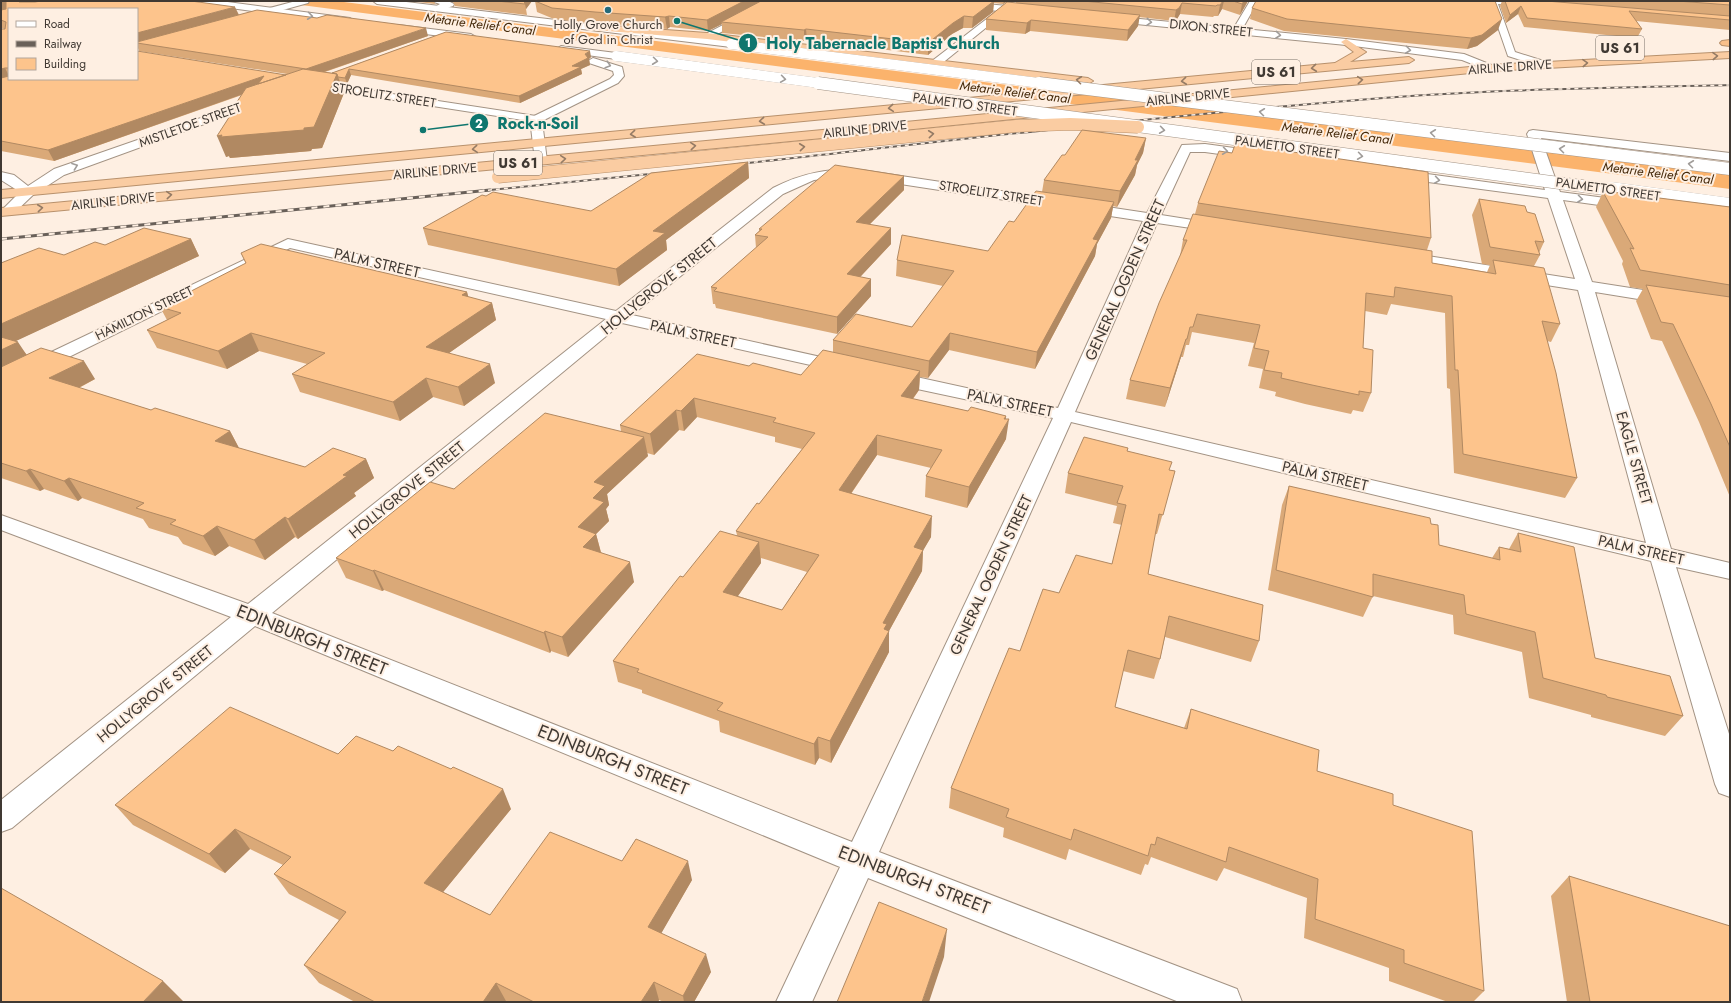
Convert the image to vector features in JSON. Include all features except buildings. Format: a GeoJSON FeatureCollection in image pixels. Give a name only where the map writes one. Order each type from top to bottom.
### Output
{"type":"FeatureCollection","features":[{"type":"Feature","properties":{"kind":"highway"},"geometry":{"type":"LineString","coordinates":[[597,28],[707,36],[1101,82],[1145,85]]}},
{"type":"Feature","properties":{"kind":"highway"},"geometry":{"type":"LineString","coordinates":[[1336,66],[1361,52],[1346,42]]}},
{"type":"Feature","properties":{"kind":"highway","name":"AIRLINE DRIVE"},"geometry":{"type":"LineString","coordinates":[[1507,54],[1542,52]]}},
{"type":"Feature","properties":{"kind":"highway","name":"AIRLINE DRIVE"},"geometry":{"type":"LineString","coordinates":[[1,194],[1336,66],[1488,55]]}},
{"type":"Feature","properties":{"kind":"highway","name":"AIRLINE DRIVE"},"geometry":{"type":"LineString","coordinates":[[5,212],[854,131],[1154,100],[1490,68],[1730,55]]}},
{"type":"Feature","properties":{"kind":"highway"},"geometry":{"type":"LineString","coordinates":[[840,113],[854,131]]}},
{"type":"Feature","properties":{"kind":"highway"},"geometry":{"type":"LineString","coordinates":[[230,190],[392,185],[498,177],[1016,126],[1070,124],[1138,127]]}},
{"type":"Feature","properties":{"kind":"highway"},"geometry":{"type":"LineString","coordinates":[[420,172],[423,154]]}},
{"type":"Feature","properties":{"kind":"highway"},"geometry":{"type":"LineString","coordinates":[[142,198],[156,179]]}},
{"type":"Feature","properties":{"kind":"street"},"geometry":{"type":"LineString","coordinates":[[201,1],[275,9],[358,22]]}},
{"type":"Feature","properties":{"kind":"street"},"geometry":{"type":"LineString","coordinates":[[245,18],[305,1]]}},
{"type":"Feature","properties":{"kind":"street","name":"PALMETTO STREET"},"geometry":{"type":"LineString","coordinates":[[378,1],[436,5],[554,23],[1730,169]]}},
{"type":"Feature","properties":{"kind":"street"},"geometry":{"type":"LineString","coordinates":[[707,36],[775,1]]}},
{"type":"Feature","properties":{"kind":"street"},"geometry":{"type":"LineString","coordinates":[[929,1],[1042,12]]}},
{"type":"Feature","properties":{"kind":"street"},"geometry":{"type":"LineString","coordinates":[[936,63],[1015,1]]}},
{"type":"Feature","properties":{"kind":"street"},"geometry":{"type":"LineString","coordinates":[[1237,31],[1254,1]]}},
{"type":"Feature","properties":{"kind":"street"},"geometry":{"type":"LineString","coordinates":[[1540,5],[1493,1],[1507,54],[1546,65]]}},
{"type":"Feature","properties":{"kind":"street"},"geometry":{"type":"LineString","coordinates":[[532,11],[533,15],[554,23]]}},
{"type":"Feature","properties":{"kind":"street","name":"DIXON STREET"},"geometry":{"type":"LineString","coordinates":[[1096,17],[1346,42],[1464,56],[1490,68]]}},
{"type":"Feature","properties":{"kind":"street"},"geometry":{"type":"LineString","coordinates":[[387,26],[477,39]]}},
{"type":"Feature","properties":{"kind":"street"},"geometry":{"type":"LineString","coordinates":[[428,40],[446,34]]}},
{"type":"Feature","properties":{"kind":"street","name":"PALMETTO STREET"},"geometry":{"type":"LineString","coordinates":[[536,119],[614,81],[620,73],[615,66],[554,51],[616,56],[1730,206]]}},
{"type":"Feature","properties":{"kind":"street","name":"STROELITZ STREET"},"geometry":{"type":"LineString","coordinates":[[328,76],[302,85],[536,119]]}},
{"type":"Feature","properties":{"kind":"street","name":"MISTLETOE STREET"},"geometry":{"type":"LineString","coordinates":[[5,212],[28,192],[58,172],[269,97]]}},
{"type":"Feature","properties":{"kind":"street"},"geometry":{"type":"LineString","coordinates":[[536,119],[541,161]]}},
{"type":"Feature","properties":{"kind":"street","name":"EAGLE STREET"},"geometry":{"type":"LineString","coordinates":[[1730,157],[1533,134],[1585,285],[1662,555],[1730,784]]}},
{"type":"Feature","properties":{"kind":"street","name":"PALMETTO STREET"},"geometry":{"type":"LineString","coordinates":[[1186,148],[1205,148],[1276,158]]}},
{"type":"Feature","properties":{"kind":"street","name":"GENERAL OGDEN STREET"},"geometry":{"type":"LineString","coordinates":[[794,1002],[1064,415],[1152,218],[1186,148]]}},
{"type":"Feature","properties":{"kind":"street","name":"STROELITZ STREET"},"geometry":{"type":"LineString","coordinates":[[820,174],[840,172],[861,174],[1230,230]]}},
{"type":"Feature","properties":{"kind":"street","name":"PALMETTO STREET"},"geometry":{"type":"LineString","coordinates":[[1387,173],[1551,186],[1730,218]]}},
{"type":"Feature","properties":{"kind":"street","name":"HOLLYGROVE STREET"},"geometry":{"type":"LineString","coordinates":[[1,818],[778,190],[798,180],[820,174]]}},
{"type":"Feature","properties":{"kind":"street"},"geometry":{"type":"LineString","coordinates":[[1,176],[9,178],[28,192]]}},
{"type":"Feature","properties":{"kind":"street","name":"PALM STREET"},"geometry":{"type":"LineString","coordinates":[[288,243],[618,318],[1064,415],[1730,571]]}},
{"type":"Feature","properties":{"kind":"street","name":"HAMILTON STREET"},"geometry":{"type":"LineString","coordinates":[[1,383],[288,243]]}},
{"type":"Feature","properties":{"kind":"street"},"geometry":{"type":"LineString","coordinates":[[1388,255],[1585,285],[1684,302]]}},
{"type":"Feature","properties":{"kind":"street","name":"EDINBURGH STREET"},"geometry":{"type":"LineString","coordinates":[[1,522],[252,615],[860,860],[1224,1002]]}},
{"type":"Feature","properties":{"kind":"waterway","name":"Metarie Relief Canal"},"geometry":{"type":"LineString","coordinates":[[301,1],[1730,182]]}},
{"type":"Feature","properties":{"kind":"railway"},"geometry":{"type":"LineString","coordinates":[[738,164],[1133,121],[1370,99],[1505,91],[1730,85]]}},
{"type":"Feature","properties":{"kind":"railway"},"geometry":{"type":"LineString","coordinates":[[490,190],[660,173]]}},
{"type":"Feature","properties":{"kind":"railway"},"geometry":{"type":"LineString","coordinates":[[1,239],[490,190]]}},
{"type":"Feature","properties":{"kind":"railway"},"geometry":{"type":"LineString","coordinates":[[480,191],[490,190]]}},
{"type":"Feature","properties":{"kind":"place","name":"Holly Grove Church of God in Christ"},"geometry":{"type":"Point","coordinates":[608,10]}},
{"type":"Feature","properties":{"kind":"place","name":"Holy Tabernacle Baptist Church"},"geometry":{"type":"Point","coordinates":[677,21]}},
{"type":"Feature","properties":{"kind":"place","name":"Rock-n-Soil"},"geometry":{"type":"Point","coordinates":[423,130]}}]}
